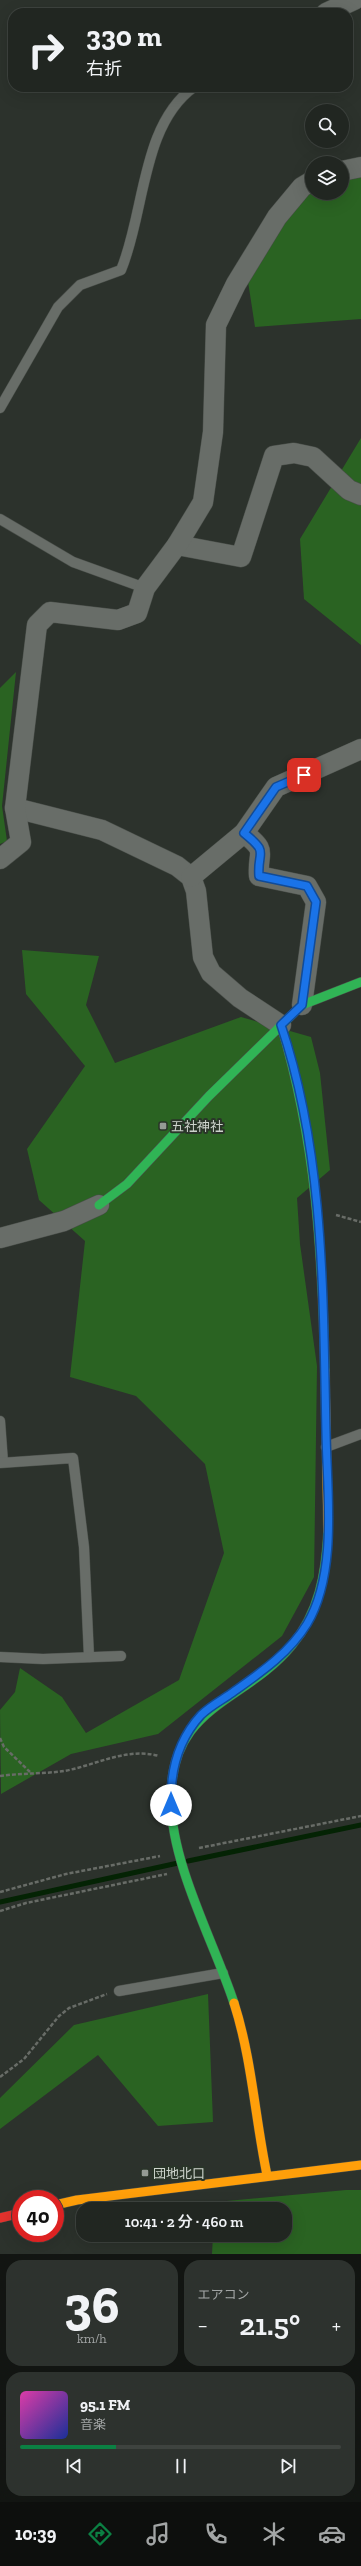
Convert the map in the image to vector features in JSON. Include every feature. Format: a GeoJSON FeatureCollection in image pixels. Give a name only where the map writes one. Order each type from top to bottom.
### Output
{"type":"FeatureCollection","features":[{"type":"Feature","properties":{"kind":"street"},"geometry":{"type":"LineString","coordinates":[[337,8],[354,0]]}},
{"type":"Feature","properties":{"kind":"street"},"geometry":{"type":"LineString","coordinates":[[349,170],[361,167]]}},
{"type":"Feature","properties":{"kind":"street"},"geometry":{"type":"LineString","coordinates":[[0,859],[21,842],[14,808],[37,626],[50,612],[118,620],[137,613],[146,588],[177,545],[203,502],[213,432],[216,325],[236,284],[276,217],[305,184]]}},
{"type":"Feature","properties":{"kind":"street"},"geometry":{"type":"LineString","coordinates":[[177,545],[241,557],[274,456],[294,453],[313,457],[349,490],[361,495]]}},
{"type":"Feature","properties":{"kind":"street"},"geometry":{"type":"LineString","coordinates":[[192,877],[244,833],[276,787],[361,749]]}},
{"type":"Feature","properties":{"kind":"street"},"geometry":{"type":"LineString","coordinates":[[14,808],[49,815],[102,830],[177,866],[192,877],[196,891],[202,957],[211,973],[240,998],[281,1025],[296,1069],[319,1214],[326,1447],[327,1550],[321,1588],[307,1623],[289,1649],[202,1714],[186,1736],[175,1760],[170,1787],[173,1831],[179,1852],[223,1973],[244,2041],[253,2106],[267,2175]]}},
{"type":"Feature","properties":{"kind":"street"},"geometry":{"type":"LineString","coordinates":[[244,833],[257,843],[261,850],[259,876],[307,886],[316,902],[302,1005]]}},
{"type":"Feature","properties":{"kind":"street"},"geometry":{"type":"LineString","coordinates":[[0,1238],[64,1220],[99,1205],[128,1184],[209,1096],[302,1005],[313,999],[361,982]]}},
{"type":"Feature","properties":{"kind":"street"},"geometry":{"type":"LineString","coordinates":[[64,2203],[267,2175],[361,2165]]}},
{"type":"Feature","properties":{"kind":"street"},"geometry":{"type":"LineString","coordinates":[[0,2218],[12,2215]]}},
{"type":"Feature","properties":{"kind":"lane"},"geometry":{"type":"LineString","coordinates":[[0,408],[58,307],[80,284],[121,270],[130,247],[149,164],[162,122],[189,92]]}},
{"type":"Feature","properties":{"kind":"lane"},"geometry":{"type":"LineString","coordinates":[[0,519],[72,562],[146,588]]}},
{"type":"Feature","properties":{"kind":"lane"},"geometry":{"type":"LineString","coordinates":[[0,1421],[1,1463],[73,1458],[84,1547],[89,1657]]}},
{"type":"Feature","properties":{"kind":"lane"},"geometry":{"type":"LineString","coordinates":[[326,1447],[361,1434]]}},
{"type":"Feature","properties":{"kind":"lane"},"geometry":{"type":"LineString","coordinates":[[0,1657],[43,1659],[121,1656]]}},
{"type":"Feature","properties":{"kind":"lane"},"geometry":{"type":"LineString","coordinates":[[119,1991],[223,1973]]}},
{"type":"Feature","properties":{"kind":"path"},"geometry":{"type":"LineString","coordinates":[[319,1214],[334,1214],[361,1222]]}},
{"type":"Feature","properties":{"kind":"path"},"geometry":{"type":"LineString","coordinates":[[0,1738],[4,1747],[31,1772]]}},
{"type":"Feature","properties":{"kind":"path"},"geometry":{"type":"LineString","coordinates":[[0,1776],[31,1772],[63,1771],[124,1753],[147,1752],[175,1760]]}},
{"type":"Feature","properties":{"kind":"path"},"geometry":{"type":"LineString","coordinates":[[0,1892],[66,1874],[361,1816]]}},
{"type":"Feature","properties":{"kind":"path"},"geometry":{"type":"LineString","coordinates":[[0,1911],[26,1903],[185,1871]]}},
{"type":"Feature","properties":{"kind":"path"},"geometry":{"type":"LineString","coordinates":[[0,2077],[24,2059],[58,2016],[69,2008],[119,1991]]}},
{"type":"Feature","properties":{"kind":"green space"},"geometry":{"type":"Polygon","coordinates":[[[361,157],[361,319],[255,327],[245,262],[305,195],[305,200],[349,200],[349,165],[361,157]]]}},
{"type":"Feature","properties":{"kind":"green space"},"geometry":{"type":"Polygon","coordinates":[[[361,438],[361,645],[304,599],[300,539],[361,438]]]}},
{"type":"Feature","properties":{"kind":"green space"},"geometry":{"type":"Polygon","coordinates":[[[16,672],[2,806],[7,841],[0,844],[0,688],[16,672]]]}},
{"type":"Feature","properties":{"kind":"green space"},"geometry":{"type":"Polygon","coordinates":[[[22,950],[99,956],[86,1005],[115,1063],[241,1017],[311,1037],[320,1073],[330,1170],[297,1198],[300,1244],[317,1366],[314,1577],[282,1636],[158,1734],[71,1754],[1,1794],[0,1710],[15,1692],[20,1668],[62,1697],[86,1733],[179,1680],[224,1553],[205,1464],[136,1396],[70,1377],[85,1241],[39,1200],[27,1149],[85,1066],[26,994],[22,950]]]}},
{"type":"Feature","properties":{"kind":"green space"},"geometry":{"type":"Polygon","coordinates":[[[208,1994],[213,2122],[158,2126],[98,2055],[0,2129],[0,2098],[74,2025],[208,1994]]]}},
{"type":"Feature","properties":{"kind":"green space"},"geometry":{"type":"Polygon","coordinates":[[[346,2190],[361,2190],[361,2254],[212,2254],[213,2242],[292,2242],[292,2202],[216,2202],[346,2190]]]}},
{"type":"Feature","properties":{"kind":"waterway"},"geometry":{"type":"LineString","coordinates":[[188,1861],[361,1825]]}},
{"type":"Feature","properties":{"kind":"waterway"},"geometry":{"type":"LineString","coordinates":[[0,1902],[178,1863]]}},
{"type":"Feature","properties":{"kind":"traffic: fast"},"geometry":{"type":"LineString","coordinates":[[99,1205],[127,1184],[209,1096],[302,1005],[361,982]]}},
{"type":"Feature","properties":{"kind":"traffic: fast"},"geometry":{"type":"LineString","coordinates":[[281,1025],[293,1069],[310,1154],[322,1281],[325,1370]]}},
{"type":"Feature","properties":{"kind":"traffic: fast"},"geometry":{"type":"LineString","coordinates":[[234,2003],[226,1979],[195,1904],[178,1852],[173,1827],[171,1802],[174,1770],[182,1744],[196,1725],[213,1709],[273,1665],[301,1633],[309,1620],[319,1592],[323,1577],[328,1532]]}},
{"type":"Feature","properties":{"kind":"traffic: slow"},"geometry":{"type":"LineString","coordinates":[[325,1370],[328,1532]]}},
{"type":"Feature","properties":{"kind":"traffic: slow"},"geometry":{"type":"LineString","coordinates":[[234,2003],[245,2045],[267,2175]]}},
{"type":"Feature","properties":{"kind":"traffic: slow"},"geometry":{"type":"LineString","coordinates":[[64,2203],[77,2200],[361,2165]]}},
{"type":"Feature","properties":{"kind":"traffic: jam"},"geometry":{"type":"LineString","coordinates":[[0,2218],[12,2215]]}},
{"type":"Feature","properties":{"kind":"place","name":"五社神社"},"geometry":{"type":"Point","coordinates":[163,1126]}},
{"type":"Feature","properties":{"kind":"place","name":"団地北口"},"geometry":{"type":"Point","coordinates":[145,2173]}},
{"type":"Feature","properties":{"kind":"route"},"geometry":{"type":"LineString","coordinates":[[171,1805],[170,1787],[175,1760],[186,1736],[202,1714],[289,1649],[307,1623],[321,1588],[327,1550],[328,1519],[319,1214],[296,1069],[281,1025],[302,1005],[316,902],[314,895],[307,886],[261,878],[258,871],[261,850],[257,843],[244,833],[276,787],[304,775]]}}]}
